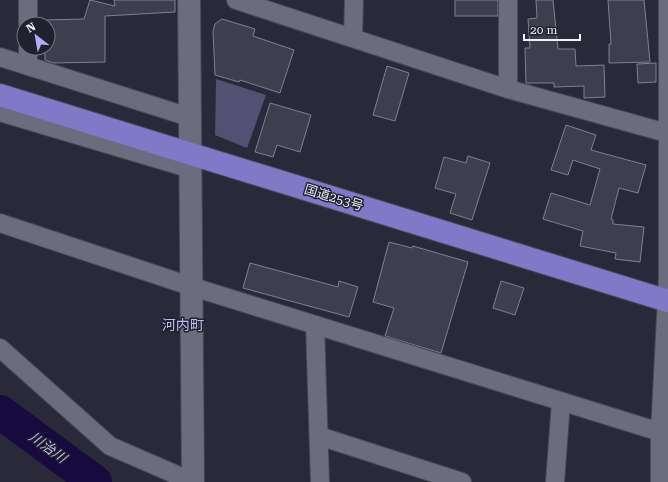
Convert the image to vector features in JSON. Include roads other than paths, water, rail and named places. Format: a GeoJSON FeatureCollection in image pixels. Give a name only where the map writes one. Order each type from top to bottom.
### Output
{"type":"FeatureCollection","features":[{"type":"Feature","properties":{"kind":"highway","name":"国道253号"},"geometry":{"type":"LineString","coordinates":[[0,95],[191,161],[667,301]]}},
{"type":"Feature","properties":{"kind":"street"},"geometry":{"type":"LineString","coordinates":[[28,0],[28,16]]}},
{"type":"Feature","properties":{"kind":"street"},"geometry":{"type":"LineString","coordinates":[[0,348],[110,446],[193,482],[193,287],[189,117],[189,0]]}},
{"type":"Feature","properties":{"kind":"street"},"geometry":{"type":"LineString","coordinates":[[236,0],[508,89],[668,133]]}},
{"type":"Feature","properties":{"kind":"street"},"geometry":{"type":"LineString","coordinates":[[354,0],[354,38]]}},
{"type":"Feature","properties":{"kind":"street"},"geometry":{"type":"LineString","coordinates":[[508,0],[508,89]]}},
{"type":"Feature","properties":{"kind":"street"},"geometry":{"type":"LineString","coordinates":[[660,482],[660,432],[667,301],[668,0]]}},
{"type":"Feature","properties":{"kind":"street"},"geometry":{"type":"LineString","coordinates":[[0,57],[28,57],[189,117]]}},
{"type":"Feature","properties":{"kind":"street"},"geometry":{"type":"LineString","coordinates":[[0,112],[191,161]]}},
{"type":"Feature","properties":{"kind":"street"},"geometry":{"type":"LineString","coordinates":[[0,223],[193,287],[660,432]]}},
{"type":"Feature","properties":{"kind":"street"},"geometry":{"type":"LineString","coordinates":[[315,325],[320,482]]}},
{"type":"Feature","properties":{"kind":"street"},"geometry":{"type":"LineString","coordinates":[[555,482],[561,402]]}},
{"type":"Feature","properties":{"kind":"street"},"geometry":{"type":"LineString","coordinates":[[319,436],[462,482]]}},
{"type":"Feature","properties":{"kind":"waterway","name":"川治川"},"geometry":{"type":"LineString","coordinates":[[0,412],[95,482]]}},
{"type":"Feature","properties":{"kind":"district","name":"河内町"},"geometry":{"type":"Point","coordinates":[183,325]}}]}
